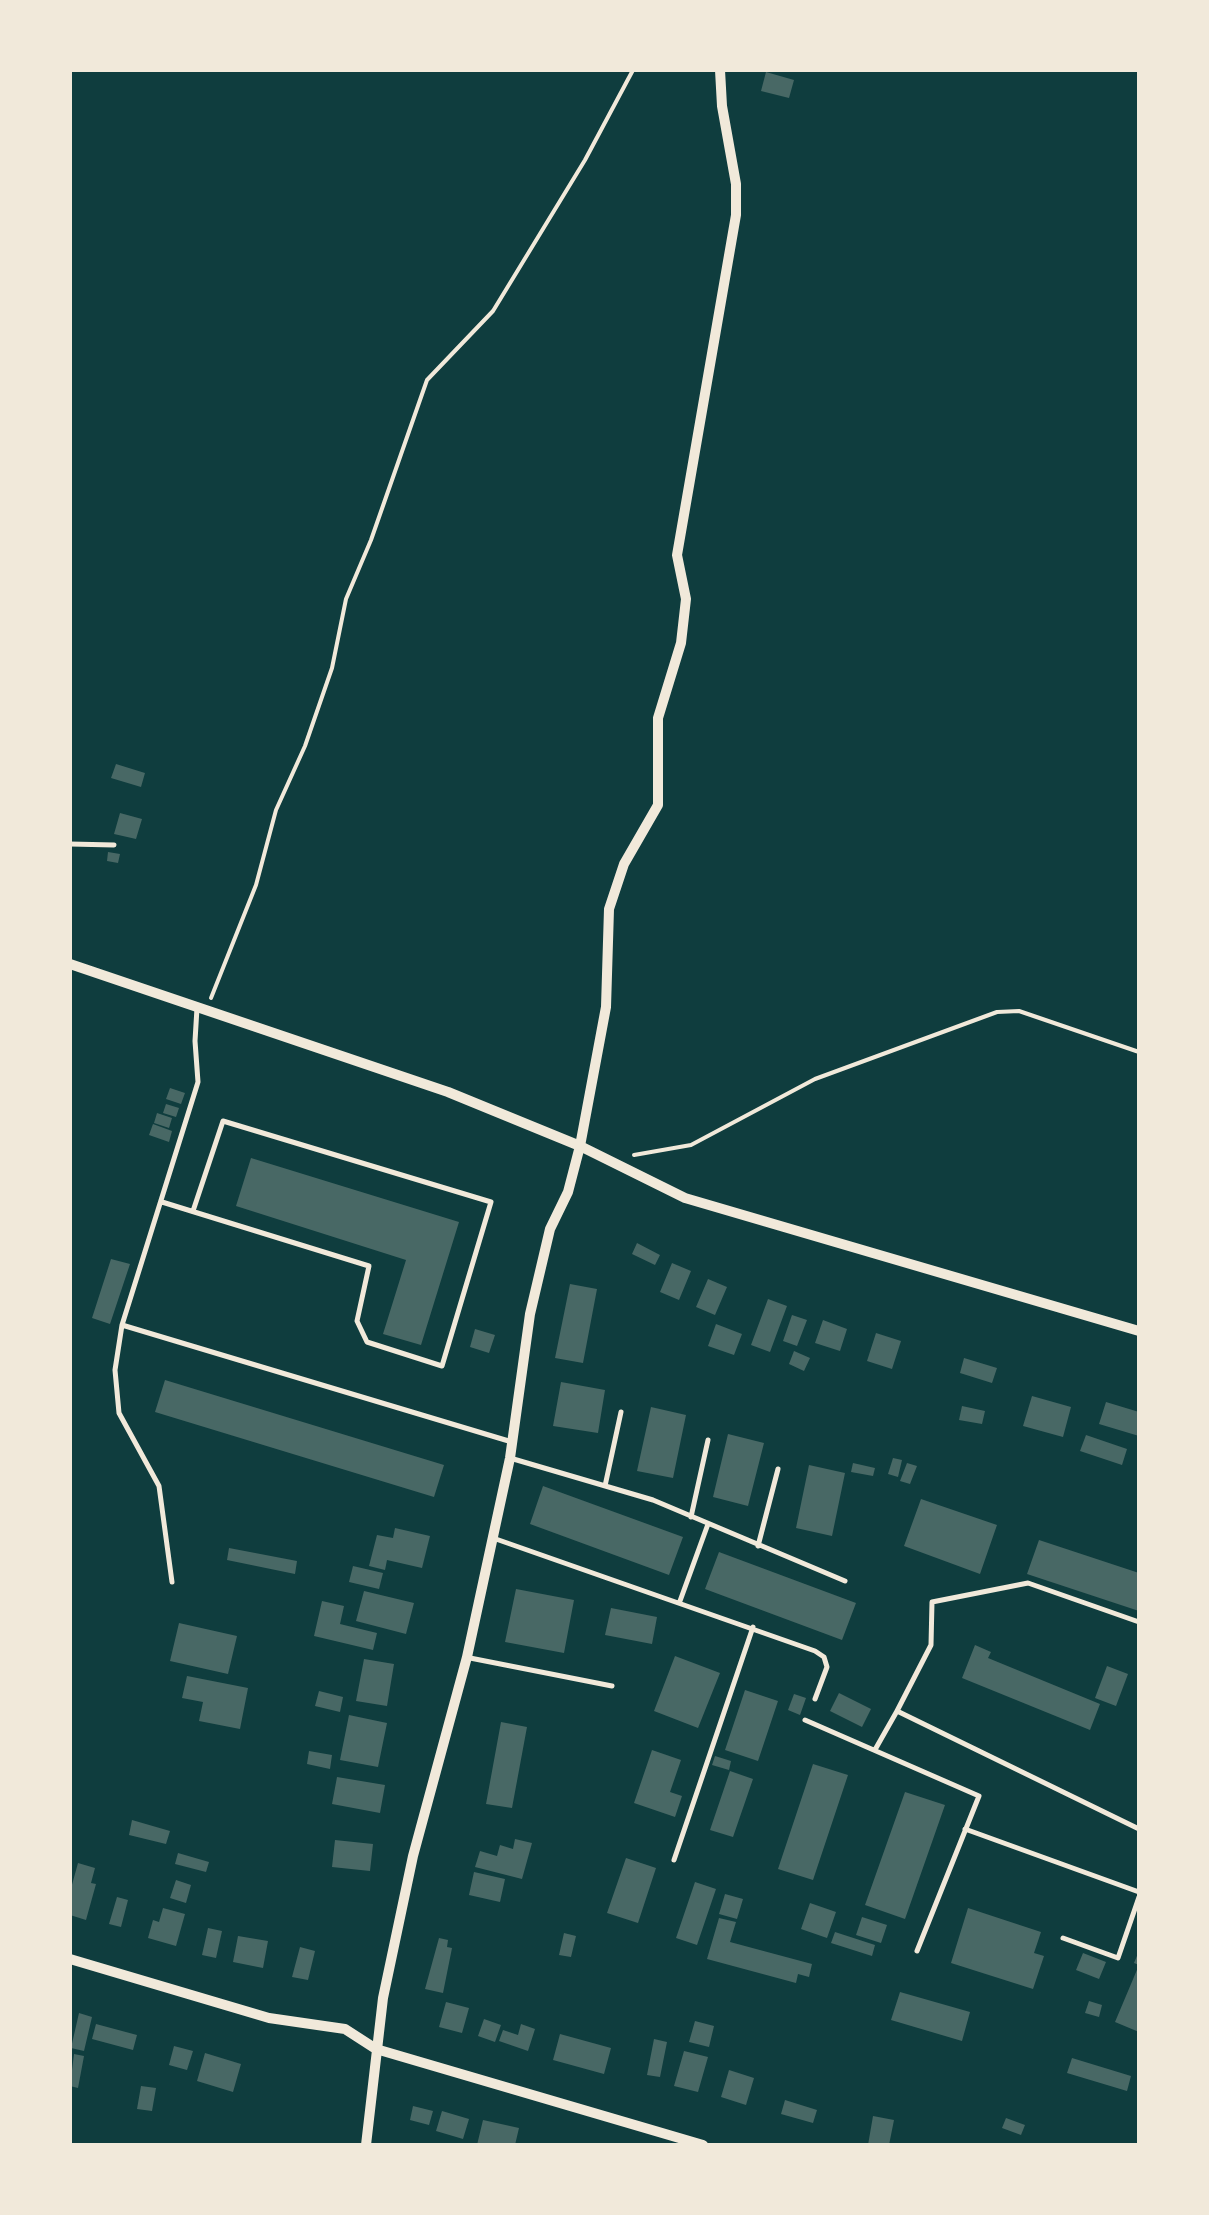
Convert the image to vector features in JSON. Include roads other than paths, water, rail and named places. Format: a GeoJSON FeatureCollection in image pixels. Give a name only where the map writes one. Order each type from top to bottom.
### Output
{"type":"FeatureCollection","features":[{"type":"Feature","properties":{"kind":"street"},"geometry":{"type":"LineString","coordinates":[[366,2145],[383,1998],[413,1856],[467,1657],[514,1442],[530,1314],[550,1229],[568,1192],[580,1146],[606,1006],[609,908],[624,864],[658,805],[658,718],[686,599],[677,555],[736,215],[736,184],[722,106],[720,70]]}},
{"type":"Feature","properties":{"kind":"street"},"geometry":{"type":"LineString","coordinates":[[70,964],[448,1092],[580,1146],[685,1198],[1139,1330]]}},
{"type":"Feature","properties":{"kind":"street"},"geometry":{"type":"LineString","coordinates":[[70,1960],[268,2018],[344,2029],[376,2049],[703,2145]]}},
{"type":"Feature","properties":{"kind":"lane"},"geometry":{"type":"LineString","coordinates":[[70,844],[114,845]]}},
{"type":"Feature","properties":{"kind":"lane"},"geometry":{"type":"LineString","coordinates":[[172,1582],[159,1486],[118,1413],[114,1370],[122,1325],[198,1082],[194,1041],[201,1009]]}},
{"type":"Feature","properties":{"kind":"lane"},"geometry":{"type":"LineString","coordinates":[[162,1202],[370,1266],[357,1321],[367,1342],[442,1366],[491,1202],[223,1122],[193,1211]]}},
{"type":"Feature","properties":{"kind":"lane"},"geometry":{"type":"LineString","coordinates":[[122,1325],[514,1442]]}},
{"type":"Feature","properties":{"kind":"lane"},"geometry":{"type":"LineString","coordinates":[[604,1486],[621,1412]]}},
{"type":"Feature","properties":{"kind":"lane"},"geometry":{"type":"LineString","coordinates":[[692,1517],[708,1440]]}},
{"type":"Feature","properties":{"kind":"lane"},"geometry":{"type":"LineString","coordinates":[[510,1458],[653,1500],[845,1581]]}},
{"type":"Feature","properties":{"kind":"lane"},"geometry":{"type":"LineString","coordinates":[[758,1546],[778,1469]]}},
{"type":"Feature","properties":{"kind":"lane"},"geometry":{"type":"LineString","coordinates":[[680,1602],[708,1524]]}},
{"type":"Feature","properties":{"kind":"lane"},"geometry":{"type":"LineString","coordinates":[[493,1538],[805,1646],[824,1656],[827,1667],[816,1700]]}},
{"type":"Feature","properties":{"kind":"lane"},"geometry":{"type":"LineString","coordinates":[[876,1748],[932,1645],[932,1602],[1028,1582],[1139,1622]]}},
{"type":"Feature","properties":{"kind":"lane"},"geometry":{"type":"LineString","coordinates":[[674,1860],[753,1627]]}},
{"type":"Feature","properties":{"kind":"lane"},"geometry":{"type":"LineString","coordinates":[[467,1657],[612,1686]]}},
{"type":"Feature","properties":{"kind":"lane"},"geometry":{"type":"LineString","coordinates":[[896,1711],[1139,1829]]}},
{"type":"Feature","properties":{"kind":"lane"},"geometry":{"type":"LineString","coordinates":[[805,1720],[979,1796],[918,1951]]}},
{"type":"Feature","properties":{"kind":"lane"},"geometry":{"type":"LineString","coordinates":[[965,1829],[1139,1894],[1118,1958],[1063,1938]]}}]}
